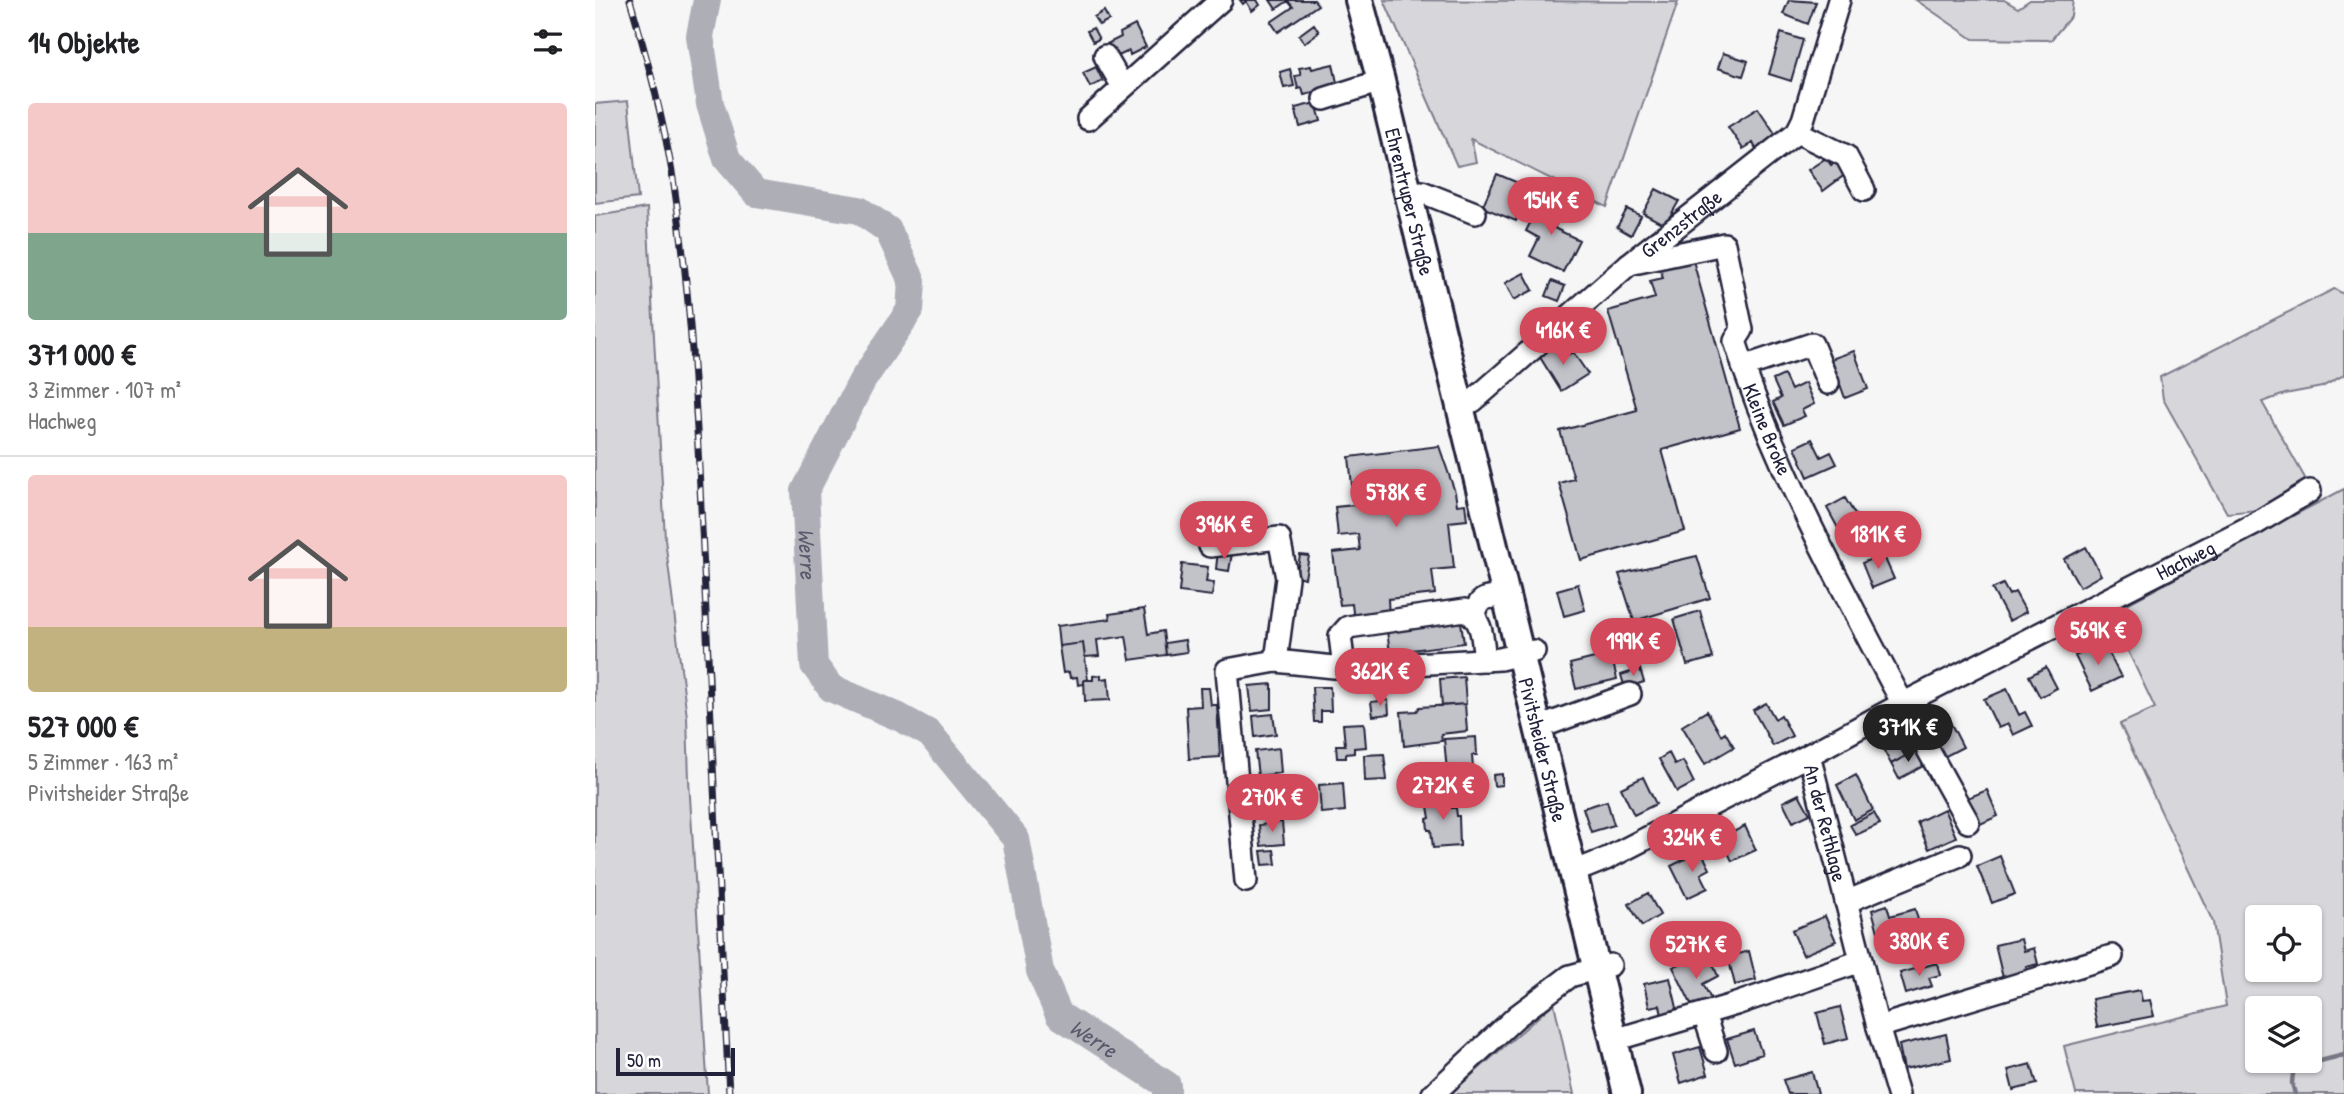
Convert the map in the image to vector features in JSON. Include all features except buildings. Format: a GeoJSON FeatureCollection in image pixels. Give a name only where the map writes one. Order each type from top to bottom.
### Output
{"type":"FeatureCollection","features":[{"type":"Feature","properties":{"kind":"main road","name":"Ehrentruper Straße"},"geometry":{"type":"LineString","coordinates":[[1359,0],[1460,404]]}},
{"type":"Feature","properties":{"kind":"main road","name":"Pivitsheider Straße"},"geometry":{"type":"LineString","coordinates":[[1460,404],[1506,596],[1527,652],[1538,728],[1573,870],[1604,968],[1614,1041],[1627,1094]]}},
{"type":"Feature","properties":{"kind":"street"},"geometry":{"type":"LineString","coordinates":[[1088,119],[1221,0]]}},
{"type":"Feature","properties":{"kind":"street"},"geometry":{"type":"LineString","coordinates":[[1839,0],[1797,132],[1846,156],[1864,190]]}},
{"type":"Feature","properties":{"kind":"street"},"geometry":{"type":"LineString","coordinates":[[1105,56],[1123,87]]}},
{"type":"Feature","properties":{"kind":"street"},"geometry":{"type":"LineString","coordinates":[[1324,99],[1381,82]]}},
{"type":"Feature","properties":{"kind":"street","name":"Grenzstraße"},"geometry":{"type":"LineString","coordinates":[[1460,404],[1473,401],[1629,264],[1797,132]]}},
{"type":"Feature","properties":{"kind":"street"},"geometry":{"type":"LineString","coordinates":[[1409,194],[1422,192],[1475,213]]}},
{"type":"Feature","properties":{"kind":"street","name":"Kleine Broke"},"geometry":{"type":"LineString","coordinates":[[1629,264],[1724,243],[1742,330],[1735,341],[1795,498],[1902,704],[1968,821]]}},
{"type":"Feature","properties":{"kind":"street"},"geometry":{"type":"LineString","coordinates":[[1743,367],[1812,344],[1828,383]]}},
{"type":"Feature","properties":{"kind":"street","name":"Hachweg"},"geometry":{"type":"LineString","coordinates":[[1573,870],[1605,859],[1809,755],[1902,704],[2255,524],[2310,491]]}},
{"type":"Feature","properties":{"kind":"street"},"geometry":{"type":"LineString","coordinates":[[1210,547],[1279,538],[1287,578],[1276,661]]}},
{"type":"Feature","properties":{"kind":"street"},"geometry":{"type":"LineString","coordinates":[[1485,660],[1479,623],[1475,615],[1477,604],[1482,599],[1506,596]]}},
{"type":"Feature","properties":{"kind":"street"},"geometry":{"type":"LineString","coordinates":[[1344,667],[1340,636],[1348,627],[1465,610],[1475,615]]}},
{"type":"Feature","properties":{"kind":"street"},"geometry":{"type":"LineString","coordinates":[[1247,881],[1227,670],[1276,661],[1344,667],[1485,660],[1527,652]]}},
{"type":"Feature","properties":{"kind":"street"},"geometry":{"type":"LineString","coordinates":[[1538,728],[1630,694]]}},
{"type":"Feature","properties":{"kind":"street","name":"An der Rethlage"},"geometry":{"type":"LineString","coordinates":[[1809,755],[1878,1027],[1898,1094]]}},
{"type":"Feature","properties":{"kind":"street"},"geometry":{"type":"LineString","coordinates":[[1846,902],[1960,855]]}},
{"type":"Feature","properties":{"kind":"street"},"geometry":{"type":"LineString","coordinates":[[1878,1027],[2112,956]]}},
{"type":"Feature","properties":{"kind":"street"},"geometry":{"type":"LineString","coordinates":[[1614,1041],[1861,961]]}},
{"type":"Feature","properties":{"kind":"street"},"geometry":{"type":"LineString","coordinates":[[1433,1094],[1517,1016],[1570,975],[1604,968]]}},
{"type":"Feature","properties":{"kind":"street"},"geometry":{"type":"LineString","coordinates":[[1704,1014],[1716,1051]]}},
{"type":"Feature","properties":{"kind":"shaded area"},"geometry":{"type":"Polygon","coordinates":[[[1384,0],[1678,2],[1607,207],[1471,139],[1476,162],[1457,166],[1384,0]]]}},
{"type":"Feature","properties":{"kind":"shaded area"},"geometry":{"type":"Polygon","coordinates":[[[1916,0],[2004,0],[2018,8],[2030,0],[2073,0],[2071,16],[2051,40],[1973,39],[1916,0]]]}},
{"type":"Feature","properties":{"kind":"shaded area"},"geometry":{"type":"Polygon","coordinates":[[[628,101],[638,198],[595,203],[595,104],[628,101]]]}},
{"type":"Feature","properties":{"kind":"shaded area"},"geometry":{"type":"Polygon","coordinates":[[[647,208],[665,539],[687,717],[708,1094],[595,1094],[595,216],[647,208]]]}},
{"type":"Feature","properties":{"kind":"shaded area"},"geometry":{"type":"Polygon","coordinates":[[[2334,289],[2344,294],[2344,375],[2322,387],[2285,394],[2262,402],[2310,487],[2257,510],[2227,513],[2163,399],[2160,377],[2334,289]]]}},
{"type":"Feature","properties":{"kind":"shaded area"},"geometry":{"type":"Polygon","coordinates":[[[2344,489],[2344,1094],[2076,1094],[2064,1046],[2226,1006],[2213,922],[2120,724],[2155,708],[2110,613],[2344,489]]]}},
{"type":"Feature","properties":{"kind":"shaded area"},"geometry":{"type":"Polygon","coordinates":[[[1554,1003],[1574,1094],[1451,1094],[1457,1088],[1554,1003]]]}},
{"type":"Feature","properties":{"kind":"waterway","name":"Werre"},"geometry":{"type":"LineString","coordinates":[[707,0],[700,36],[710,104],[727,159],[756,193],[859,210],[888,230],[912,281],[910,310],[862,381],[805,491],[814,665],[831,688],[899,717],[930,734],[1016,839],[1040,971],[1059,1015],[1167,1085],[1167,1094]]}},
{"type":"Feature","properties":{"kind":"waterway"},"geometry":{"type":"LineString","coordinates":[[2295,1094],[2293,1073],[2304,1065],[2344,1055]]}},
{"type":"Feature","properties":{"kind":"railway"},"geometry":{"type":"LineString","coordinates":[[630,0],[654,86],[668,150],[690,328],[729,1094]]}}]}
